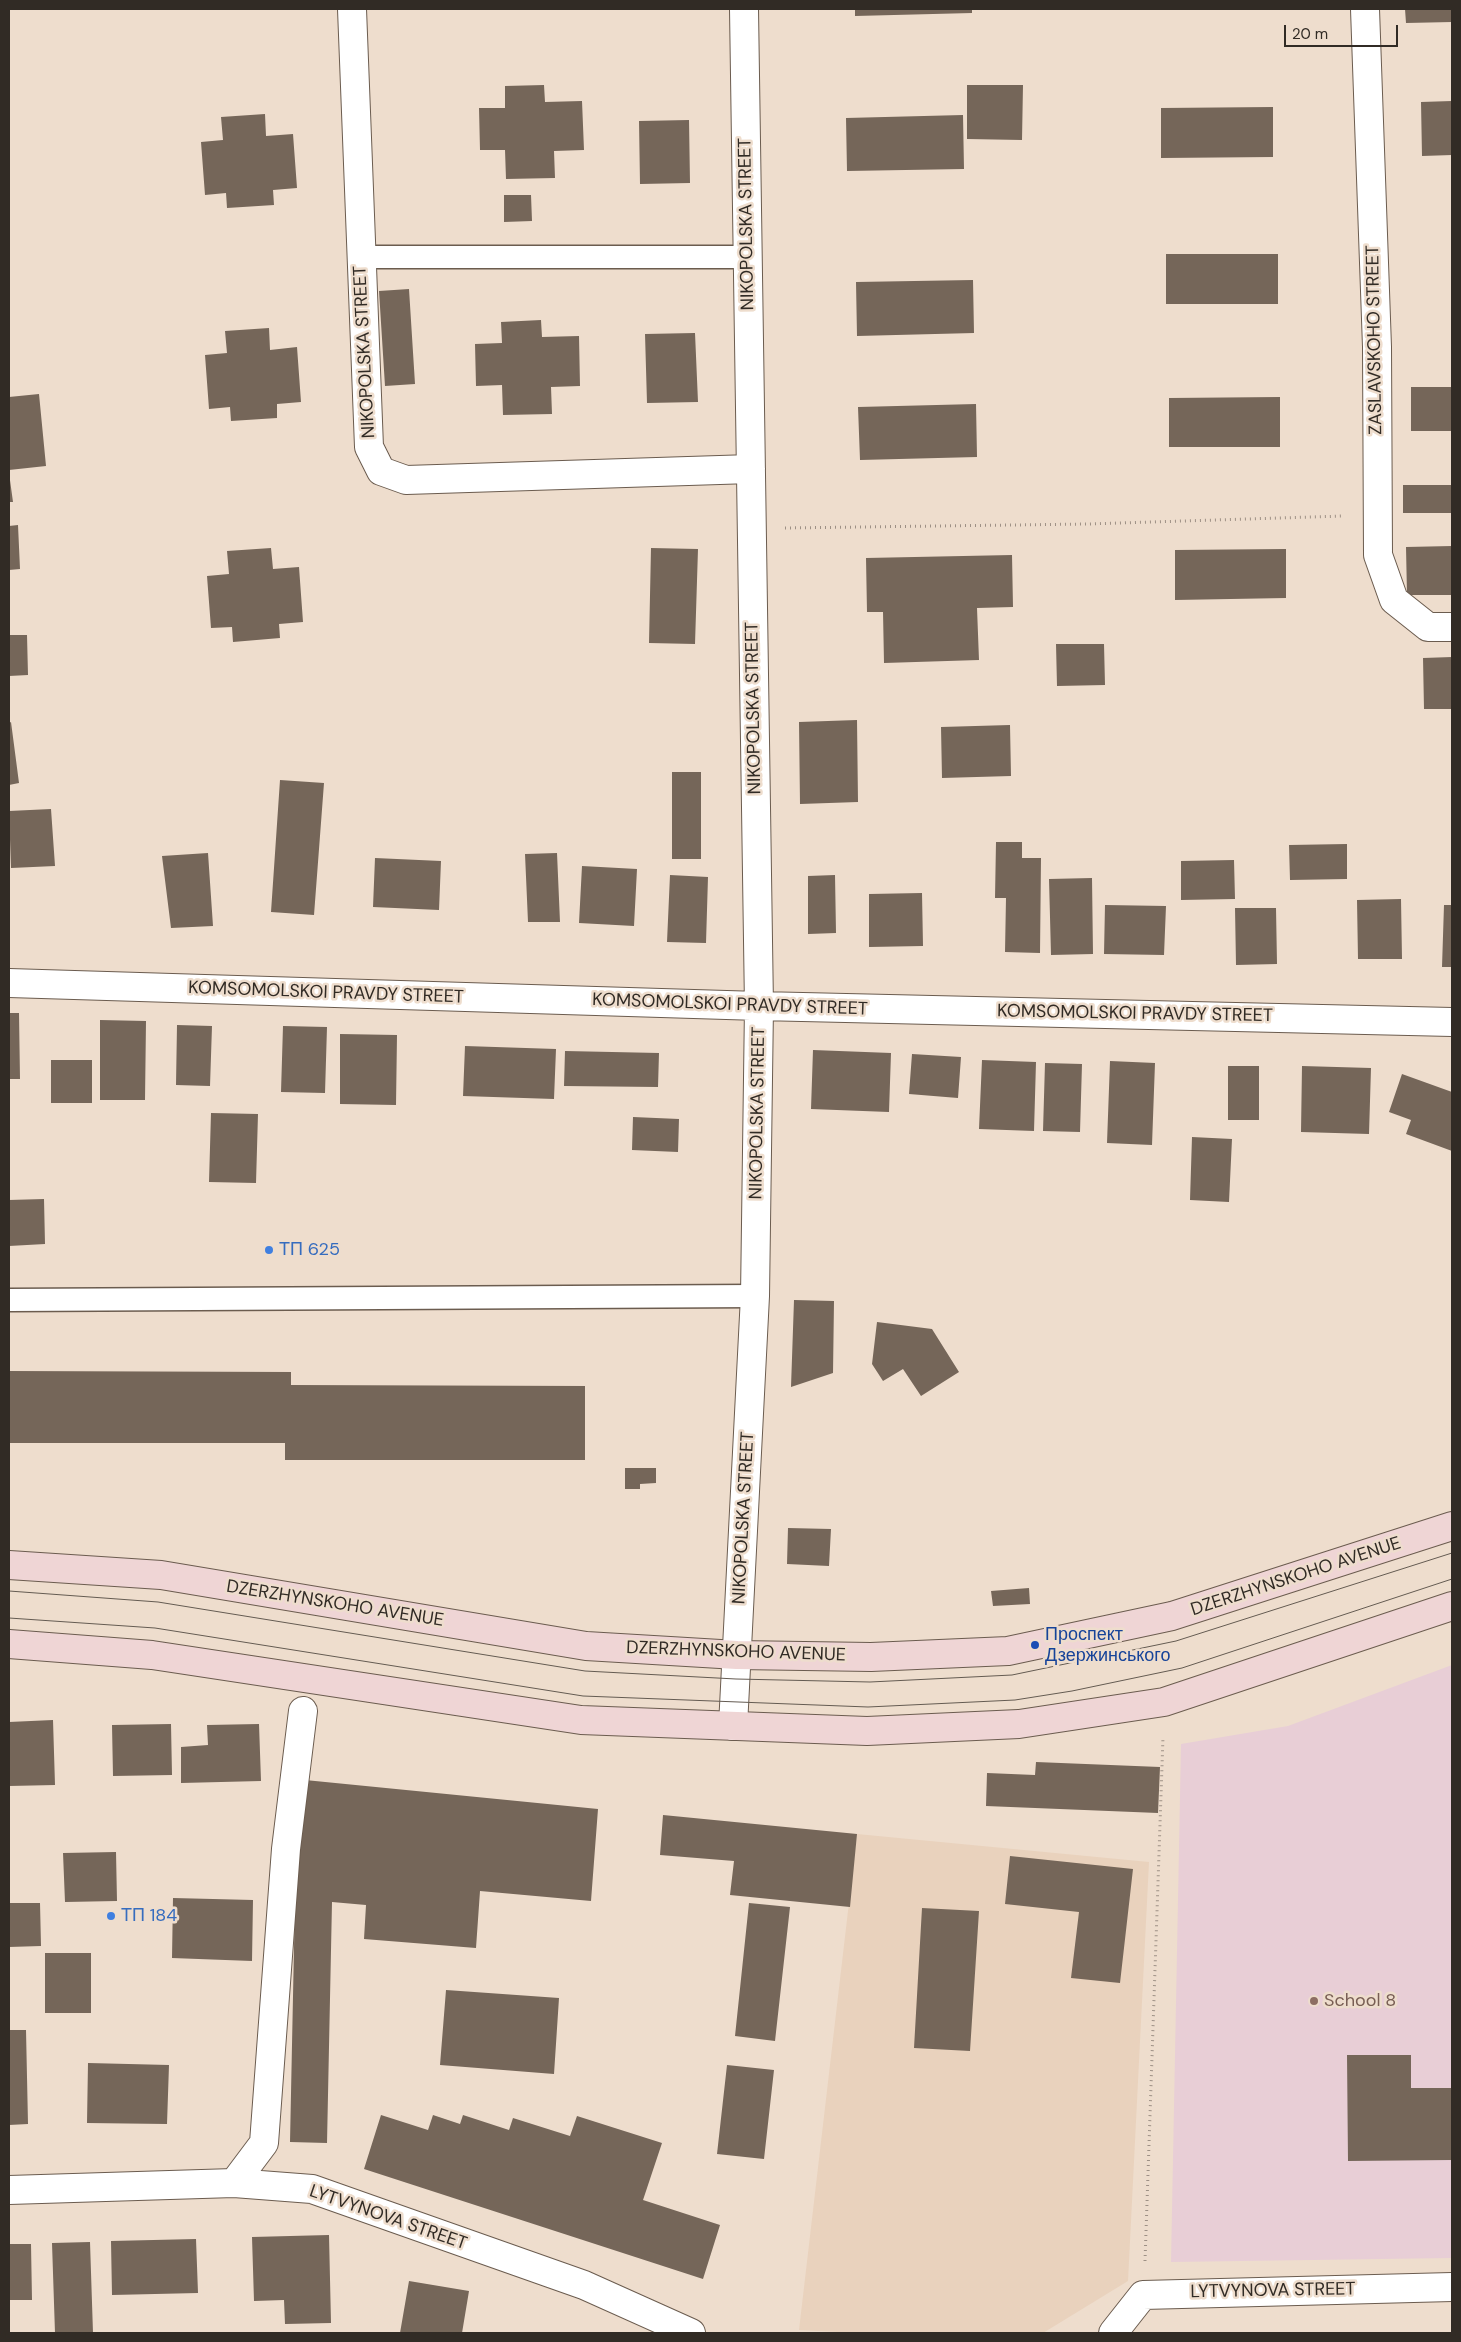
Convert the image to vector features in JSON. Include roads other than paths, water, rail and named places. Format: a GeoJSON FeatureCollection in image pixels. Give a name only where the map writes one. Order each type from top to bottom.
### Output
{"type":"FeatureCollection","features":[{"type":"Feature","properties":{"kind":"street","name":"NIKOPOLSKA STREET"},"geometry":{"type":"LineString","coordinates":[[352,9],[369,447],[380,471],[406,480],[751,469]]}},
{"type":"Feature","properties":{"kind":"street","name":"NIKOPOLSKA STREET"},"geometry":{"type":"LineString","coordinates":[[733,1726],[755,1296],[759,1006],[744,9]]}},
{"type":"Feature","properties":{"kind":"street","name":"ZASLAVSKOHO STREET"},"geometry":{"type":"LineString","coordinates":[[1365,9],[1377,337],[1378,555],[1394,600],[1428,627],[1452,627]]}},
{"type":"Feature","properties":{"kind":"street","name":"KOMSOMOLSKOI PRAVDY STREET"},"geometry":{"type":"LineString","coordinates":[[9,983],[759,1006],[1452,1022]]}},
{"type":"Feature","properties":{"kind":"street","name":"DZERZHYNSKOHO AVENUE"},"geometry":{"type":"LineString","coordinates":[[9,1565],[161,1575],[586,1646],[737,1654],[871,1657],[1008,1651],[1172,1616],[1452,1526]]}},
{"type":"Feature","properties":{"kind":"street"},"geometry":{"type":"LineString","coordinates":[[9,1644],[152,1655],[581,1720],[867,1731],[1019,1724],[1164,1702],[1452,1606]]}},
{"type":"Feature","properties":{"kind":"street"},"geometry":{"type":"LineString","coordinates":[[234,2184],[264,2144],[286,1849],[302,1711]]}},
{"type":"Feature","properties":{"kind":"street","name":"LYTVYNOVA STREET"},"geometry":{"type":"LineString","coordinates":[[9,2190],[234,2184],[312,2189],[584,2285],[691,2333]]}},
{"type":"Feature","properties":{"kind":"street","name":"LYTVYNOVA STREET"},"geometry":{"type":"LineString","coordinates":[[1113,2333],[1144,2295],[1452,2287]]}},
{"type":"Feature","properties":{"kind":"lane"},"geometry":{"type":"LineString","coordinates":[[361,258],[748,258]]}},
{"type":"Feature","properties":{"kind":"lane"},"geometry":{"type":"LineString","coordinates":[[9,1300],[755,1296]]}},
{"type":"Feature","properties":{"kind":"tram line"},"geometry":{"type":"LineString","coordinates":[[9,1591],[158,1602],[585,1671],[736,1679],[870,1682],[1012,1675],[1176,1641],[1452,1553]]}},
{"type":"Feature","properties":{"kind":"tram line"},"geometry":{"type":"LineString","coordinates":[[9,1618],[155,1628],[583,1696],[868,1707],[1015,1700],[1072,1691],[1182,1668],[1452,1579]]}},
{"type":"Feature","properties":{"kind":"place","name":"ТП 625"},"geometry":{"type":"Point","coordinates":[269,1250]}},
{"type":"Feature","properties":{"kind":"place","name":"Проспект Дзержинського"},"geometry":{"type":"Point","coordinates":[1035,1645]}},
{"type":"Feature","properties":{"kind":"place","name":"ТП 184"},"geometry":{"type":"Point","coordinates":[111,1916]}},
{"type":"Feature","properties":{"kind":"place","name":"School 8"},"geometry":{"type":"Point","coordinates":[1314,2001]}}]}
